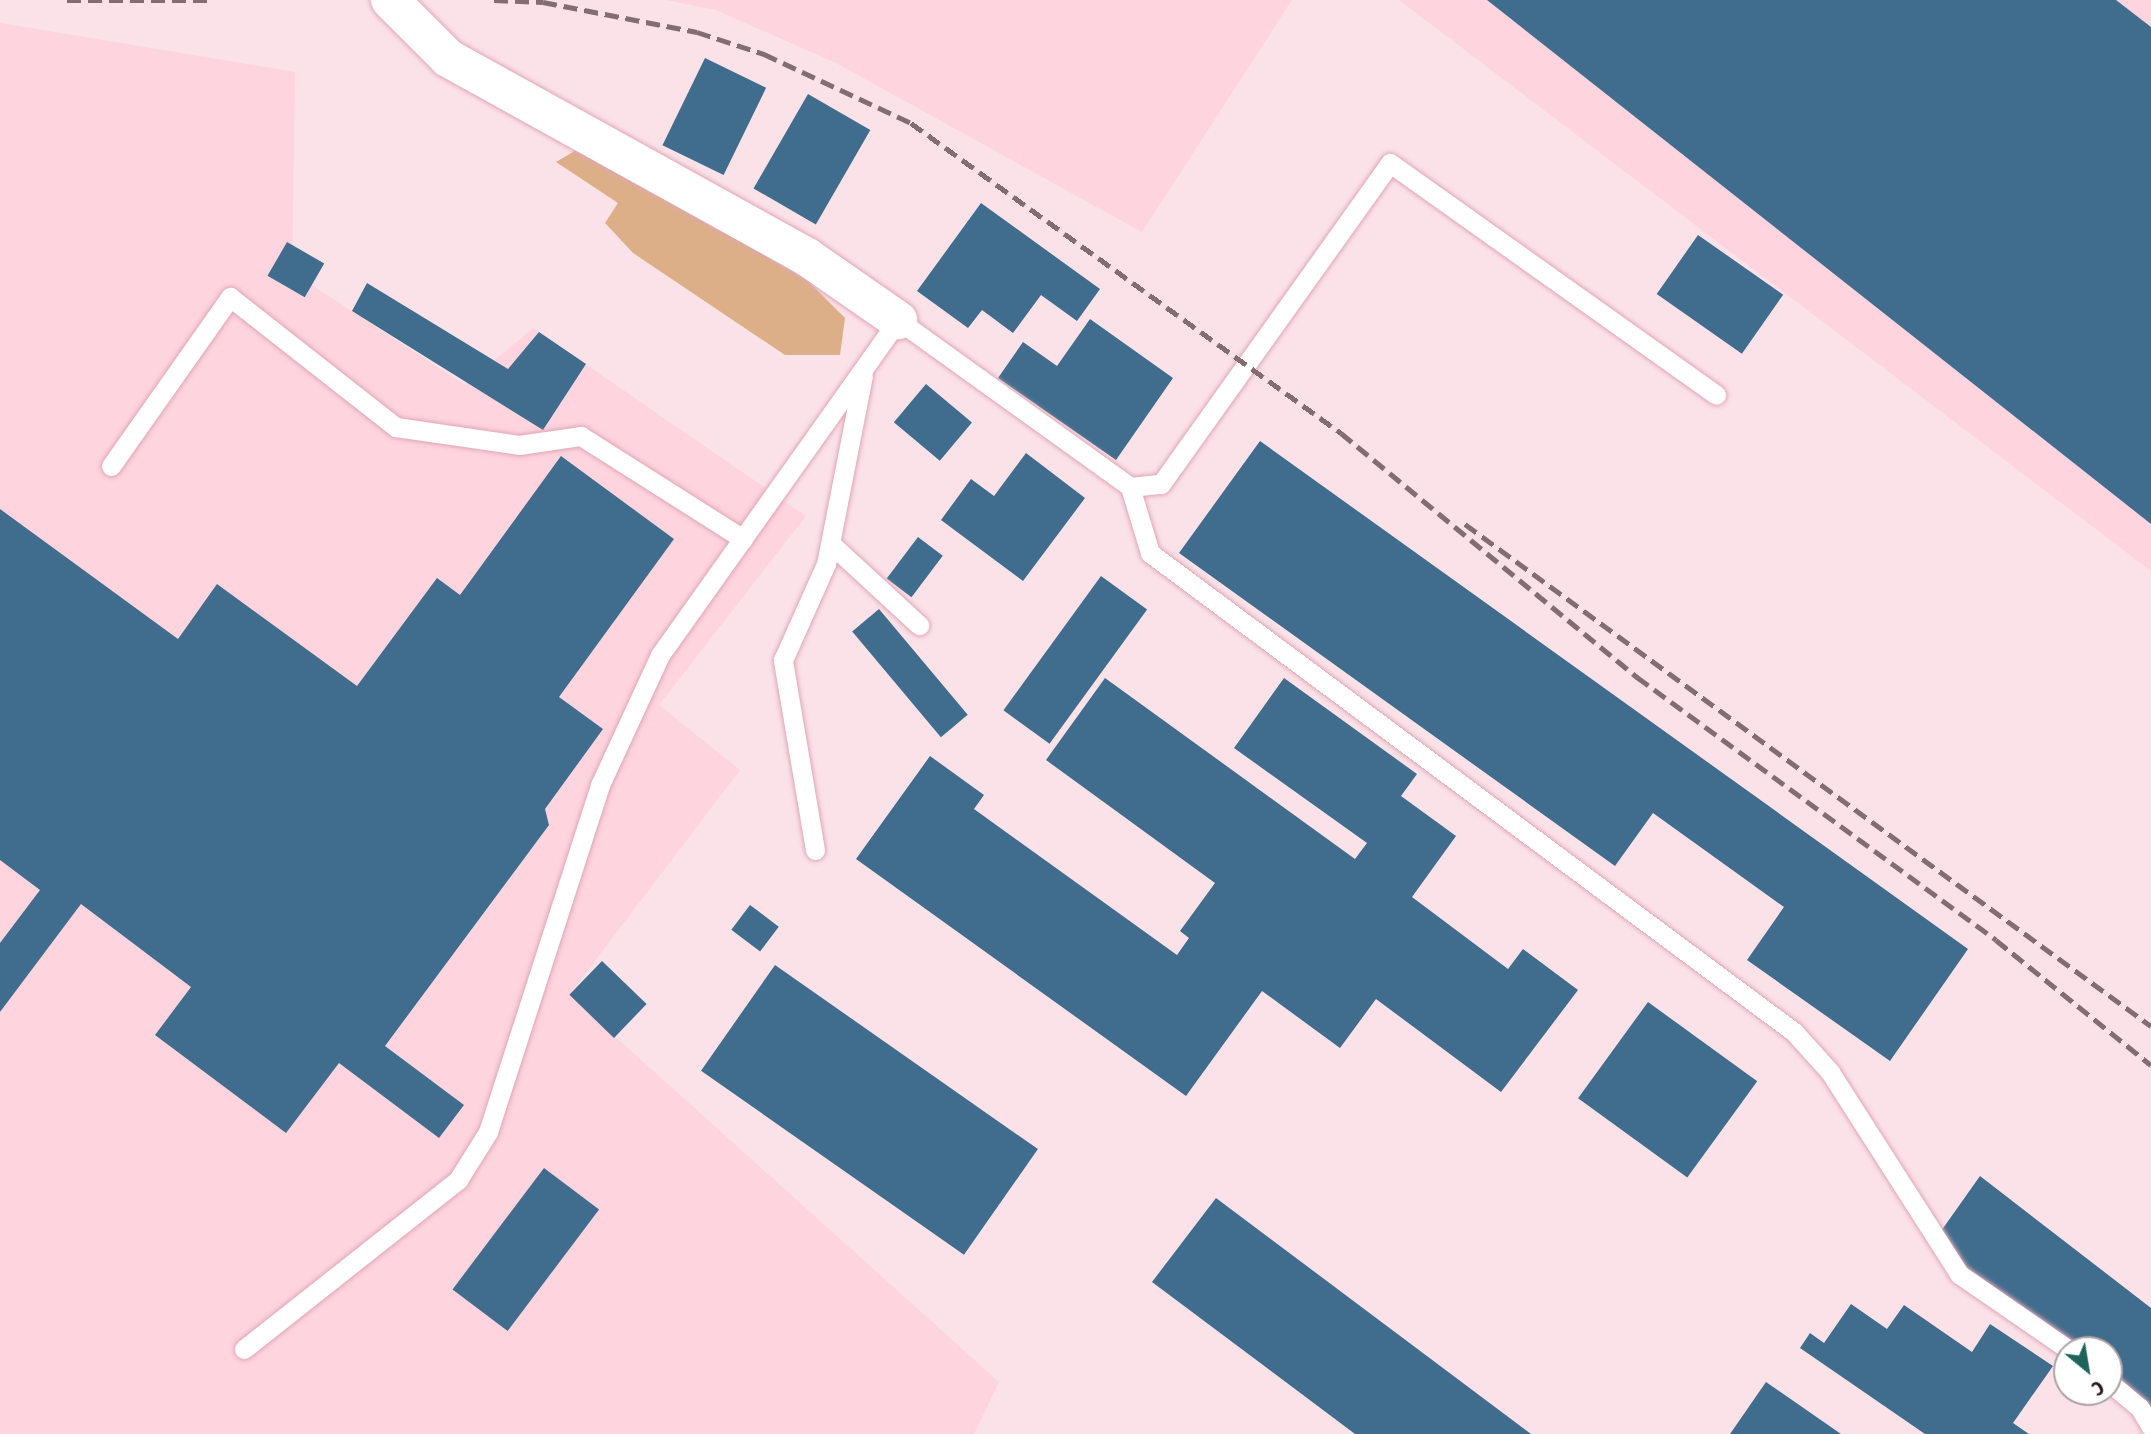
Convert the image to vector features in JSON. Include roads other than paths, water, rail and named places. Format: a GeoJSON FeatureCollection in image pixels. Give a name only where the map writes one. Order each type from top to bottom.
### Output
{"type":"FeatureCollection","features":[{"type":"Feature","properties":{"kind":"street"},"geometry":{"type":"LineString","coordinates":[[390,0],[448,58],[807,257],[898,320]]}},
{"type":"Feature","properties":{"kind":"lane"},"geometry":{"type":"LineString","coordinates":[[1130,488],[1161,484],[1390,163],[1716,395]]}},
{"type":"Feature","properties":{"kind":"lane"},"geometry":{"type":"LineString","coordinates":[[111,466],[230,296],[396,426],[519,445],[581,436],[743,539]]}},
{"type":"Feature","properties":{"kind":"lane"},"geometry":{"type":"LineString","coordinates":[[244,1349],[458,1180],[488,1132],[600,785],[660,655],[898,320],[1130,488],[1150,553],[1794,1032],[1830,1072],[1959,1274],[2053,1339]]}},
{"type":"Feature","properties":{"kind":"lane"},"geometry":{"type":"LineString","coordinates":[[815,850],[783,660],[831,544],[864,368]]}},
{"type":"Feature","properties":{"kind":"lane"},"geometry":{"type":"LineString","coordinates":[[831,544],[919,625]]}},
{"type":"Feature","properties":{"kind":"lane"},"geometry":{"type":"LineString","coordinates":[[2123,1394],[2140,1408],[2151,1427]]}},
{"type":"Feature","properties":{"kind":"railway"},"geometry":{"type":"LineString","coordinates":[[67,0],[208,0]]}},
{"type":"Feature","properties":{"kind":"railway"},"geometry":{"type":"LineString","coordinates":[[494,0],[543,2],[697,32],[764,54],[911,123],[1341,433],[1637,677],[1996,940],[2151,1065]]}},
{"type":"Feature","properties":{"kind":"railway"},"geometry":{"type":"LineString","coordinates":[[1465,524],[2151,1026]]}}]}
